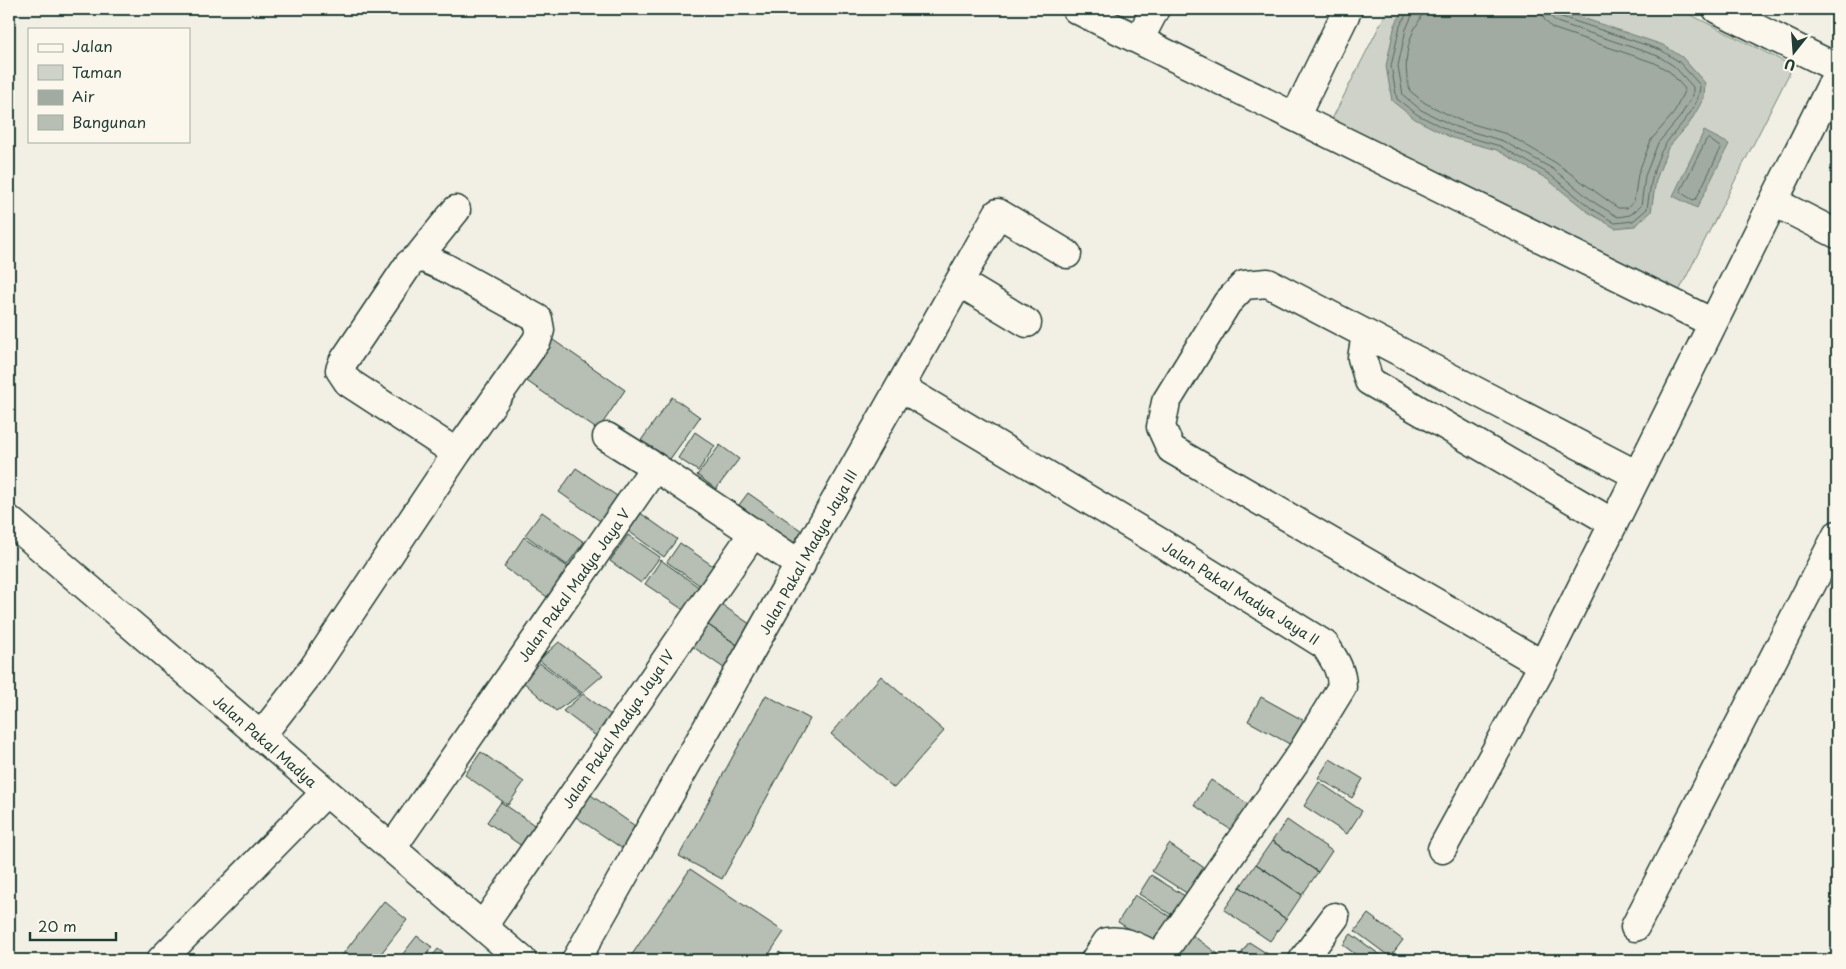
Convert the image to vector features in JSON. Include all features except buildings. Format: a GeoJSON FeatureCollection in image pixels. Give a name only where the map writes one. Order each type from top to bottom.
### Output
{"type":"FeatureCollection","features":[{"type":"Feature","properties":{"kind":"street"},"geometry":{"type":"LineString","coordinates":[[1076,9],[1713,323]]}},
{"type":"Feature","properties":{"kind":"street"},"geometry":{"type":"LineString","coordinates":[[1139,40],[1155,9]]}},
{"type":"Feature","properties":{"kind":"street"},"geometry":{"type":"LineString","coordinates":[[1295,117],[1348,9]]}},
{"type":"Feature","properties":{"kind":"street"},"geometry":{"type":"LineString","coordinates":[[1717,9],[1837,68]]}},
{"type":"Feature","properties":{"kind":"street"},"geometry":{"type":"LineString","coordinates":[[1442,850],[1543,665],[1837,74]]}},
{"type":"Feature","properties":{"kind":"street"},"geometry":{"type":"LineString","coordinates":[[1774,202],[1837,234]]}},
{"type":"Feature","properties":{"kind":"street"},"geometry":{"type":"LineString","coordinates":[[456,210],[419,256],[409,264],[343,362],[340,370],[348,382],[457,453]]}},
{"type":"Feature","properties":{"kind":"street","name":"Jalan Pakal Madya Jaya III"},"geometry":{"type":"LineString","coordinates":[[576,960],[801,565],[998,213],[1067,254]]}},
{"type":"Feature","properties":{"kind":"street"},"geometry":{"type":"LineString","coordinates":[[260,737],[312,670],[457,453],[537,340],[540,330],[538,319],[444,266],[419,256]]}},
{"type":"Feature","properties":{"kind":"street"},"geometry":{"type":"LineString","coordinates":[[959,282],[1027,323]]}},
{"type":"Feature","properties":{"kind":"street"},"geometry":{"type":"LineString","coordinates":[[1543,665],[1171,449],[1161,427],[1166,402],[1227,303],[1244,285],[1268,283],[1637,475]]}},
{"type":"Feature","properties":{"kind":"street"},"geometry":{"type":"LineString","coordinates":[[1366,335],[1362,358],[1369,381],[1613,524]]}},
{"type":"Feature","properties":{"kind":"street","name":"Jalan Pakal Madya Jaya II"},"geometry":{"type":"LineString","coordinates":[[900,386],[1152,538],[1325,646],[1337,664],[1342,676],[1342,687],[1302,752],[1160,959],[1124,941],[1115,940],[1108,942],[1095,960]]}},
{"type":"Feature","properties":{"kind":"street"},"geometry":{"type":"LineString","coordinates":[[607,437],[754,532],[801,565]]}},
{"type":"Feature","properties":{"kind":"street","name":"Jalan Pakal Madya Jaya V"},"geometry":{"type":"LineString","coordinates":[[392,848],[655,467]]}},
{"type":"Feature","properties":{"kind":"street","name":"Jalan Pakal Madya"},"geometry":{"type":"LineString","coordinates":[[9,520],[522,960]]}},
{"type":"Feature","properties":{"kind":"street","name":"Jalan Pakal Madya Jaya IV"},"geometry":{"type":"LineString","coordinates":[[483,926],[754,532]]}},
{"type":"Feature","properties":{"kind":"street"},"geometry":{"type":"LineString","coordinates":[[1636,927],[1837,534]]}},
{"type":"Feature","properties":{"kind":"street"},"geometry":{"type":"LineString","coordinates":[[161,960],[325,793]]}},
{"type":"Feature","properties":{"kind":"street"},"geometry":{"type":"LineString","coordinates":[[1303,960],[1335,917]]}},
{"type":"Feature","properties":{"kind":"green space"},"geometry":{"type":"Polygon","coordinates":[[[1388,9],[1679,9],[1793,66],[1676,297],[1330,123],[1388,9]]]}},
{"type":"Feature","properties":{"kind":"water"},"geometry":{"type":"Polygon","coordinates":[[[1405,9],[1556,9],[1663,45],[1682,57],[1705,83],[1704,98],[1689,124],[1668,148],[1656,180],[1651,212],[1635,226],[1615,228],[1588,212],[1547,179],[1497,150],[1452,138],[1415,119],[1392,101],[1386,66],[1395,24],[1405,9]]]}},
{"type":"Feature","properties":{"kind":"water"},"geometry":{"type":"Polygon","coordinates":[[[1704,131],[1729,144],[1697,208],[1673,196],[1704,131]]]}}]}
